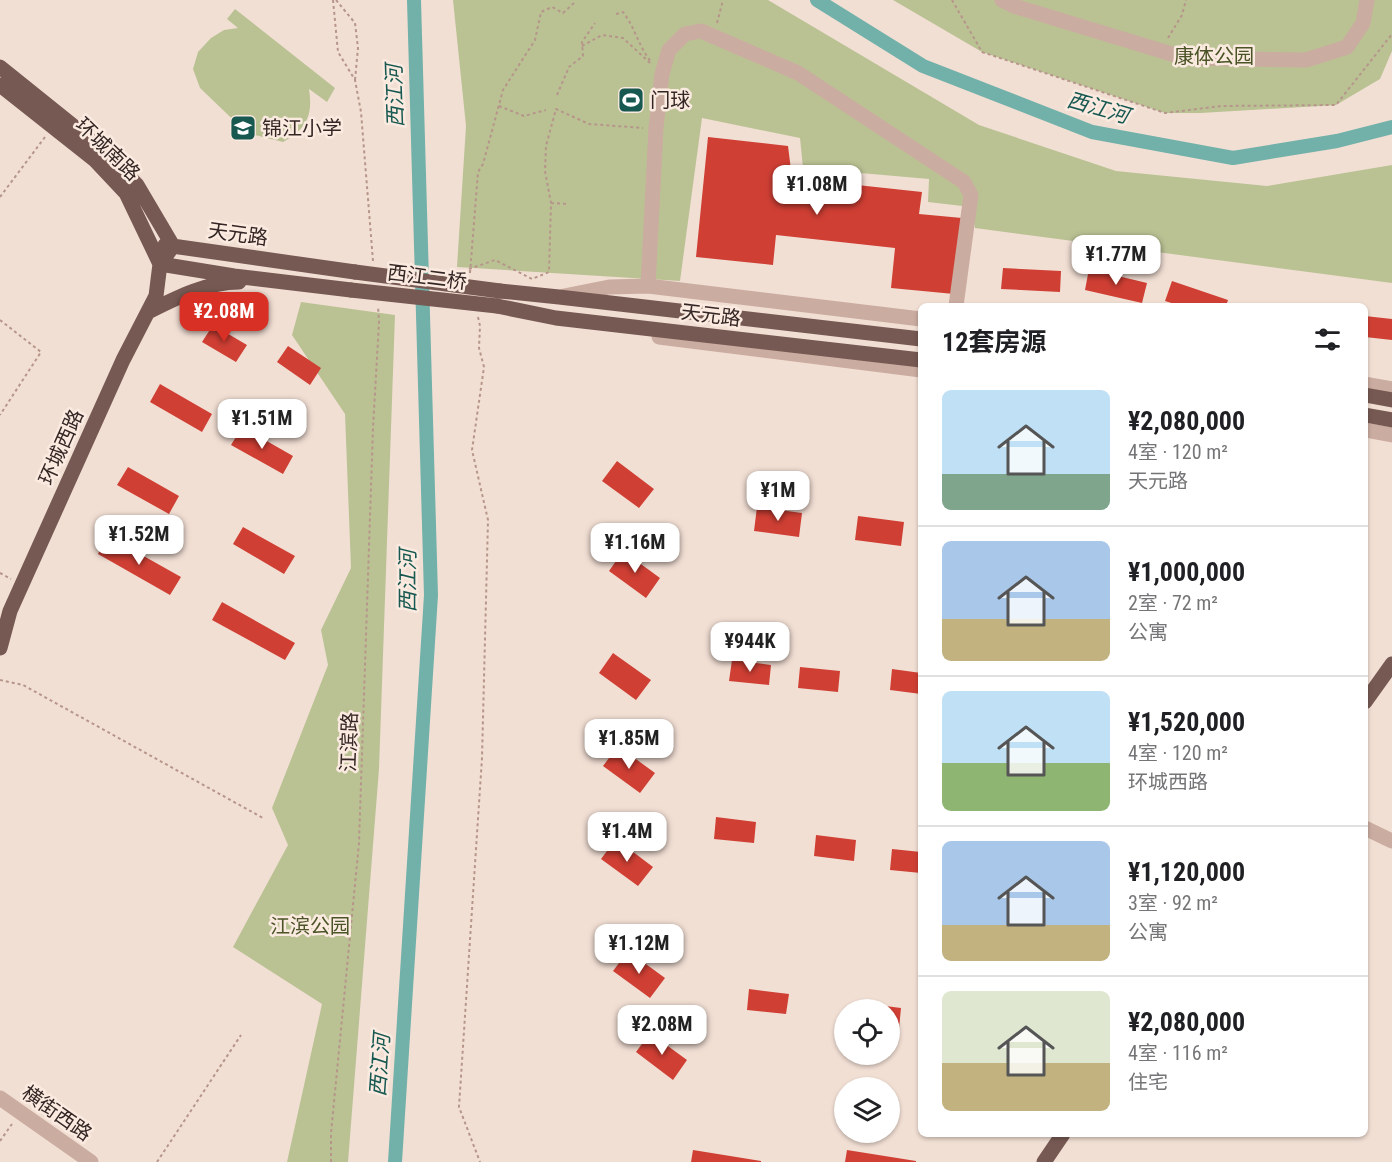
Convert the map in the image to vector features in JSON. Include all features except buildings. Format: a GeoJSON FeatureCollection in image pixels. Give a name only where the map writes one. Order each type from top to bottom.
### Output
{"type":"FeatureCollection","features":[{"type":"Feature","properties":{"kind":"main road"},"geometry":{"type":"LineString","coordinates":[[0,67],[102,149],[137,185],[173,246],[160,264]]}},
{"type":"Feature","properties":{"kind":"main road","name":"环城南路"},"geometry":{"type":"LineString","coordinates":[[0,85],[95,160],[126,193],[160,264]]}},
{"type":"Feature","properties":{"kind":"main road","name":"天元路"},"geometry":{"type":"LineString","coordinates":[[150,243],[355,272]]}},
{"type":"Feature","properties":{"kind":"main road","name":"天元路"},"geometry":{"type":"LineString","coordinates":[[160,264],[351,290]]}},
{"type":"Feature","properties":{"kind":"main road","name":"环城西路"},"geometry":{"type":"LineString","coordinates":[[0,648],[14,602],[123,360],[156,296],[160,264]]}},
{"type":"Feature","properties":{"kind":"main road","name":"西江二桥"},"geometry":{"type":"LineString","coordinates":[[355,272],[498,299]]}},
{"type":"Feature","properties":{"kind":"main road"},"geometry":{"type":"LineString","coordinates":[[148,312],[182,295],[229,282],[283,281]]}},
{"type":"Feature","properties":{"kind":"main road","name":"西江二桥"},"geometry":{"type":"LineString","coordinates":[[351,290],[498,299]]}},
{"type":"Feature","properties":{"kind":"main road","name":"天元路"},"geometry":{"type":"LineString","coordinates":[[498,299],[560,297],[918,339]]}},
{"type":"Feature","properties":{"kind":"main road","name":"天元路"},"geometry":{"type":"LineString","coordinates":[[498,299],[556,318],[918,360]]}},
{"type":"Feature","properties":{"kind":"main road"},"geometry":{"type":"LineString","coordinates":[[1368,396],[1392,400]]}},
{"type":"Feature","properties":{"kind":"main road"},"geometry":{"type":"LineString","coordinates":[[1370,416],[1392,420]]}},
{"type":"Feature","properties":{"kind":"main road"},"geometry":{"type":"LineString","coordinates":[[1370,416],[1392,424]]}},
{"type":"Feature","properties":{"kind":"main road"},"geometry":{"type":"LineString","coordinates":[[1368,698],[1392,664]]}},
{"type":"Feature","properties":{"kind":"main road"},"geometry":{"type":"LineString","coordinates":[[1044,1162],[1061,1137]]}},
{"type":"Feature","properties":{"kind":"street"},"geometry":{"type":"LineString","coordinates":[[1002,0],[1014,6],[1185,58],[1306,60],[1347,47],[1363,23],[1367,0]]}},
{"type":"Feature","properties":{"kind":"street"},"geometry":{"type":"LineString","coordinates":[[648,286],[656,128],[662,74],[669,50],[685,34],[701,31],[798,73],[964,182],[971,195],[956,303]]}},
{"type":"Feature","properties":{"kind":"street"},"geometry":{"type":"LineString","coordinates":[[560,297],[609,287],[648,286],[918,319]]}},
{"type":"Feature","properties":{"kind":"street"},"geometry":{"type":"LineString","coordinates":[[556,318],[603,330],[918,370]]}},
{"type":"Feature","properties":{"kind":"street"},"geometry":{"type":"LineString","coordinates":[[1368,385],[1392,389]]}},
{"type":"Feature","properties":{"kind":"street"},"geometry":{"type":"LineString","coordinates":[[1368,431],[1392,435]]}},
{"type":"Feature","properties":{"kind":"street"},"geometry":{"type":"LineString","coordinates":[[1368,829],[1392,841]]}},
{"type":"Feature","properties":{"kind":"street","name":"横街西路"},"geometry":{"type":"LineString","coordinates":[[7,1105],[91,1162]]}},
{"type":"Feature","properties":{"kind":"path"},"geometry":{"type":"LineString","coordinates":[[334,0],[338,52],[355,80]]}},
{"type":"Feature","properties":{"kind":"path"},"geometry":{"type":"LineString","coordinates":[[334,0],[355,23],[358,48],[355,80],[361,112],[373,264]]}},
{"type":"Feature","properties":{"kind":"path"},"geometry":{"type":"LineString","coordinates":[[711,35],[716,29],[717,16],[723,0]]}},
{"type":"Feature","properties":{"kind":"path"},"geometry":{"type":"LineString","coordinates":[[952,0],[982,52],[1165,113],[1221,106],[1336,105],[1392,34]]}},
{"type":"Feature","properties":{"kind":"path"},"geometry":{"type":"LineString","coordinates":[[1164,52],[1168,36],[1182,15],[1186,0]]}},
{"type":"Feature","properties":{"kind":"path"},"geometry":{"type":"LineString","coordinates":[[471,281],[469,269],[478,171],[483,164],[503,90],[535,40],[541,12],[552,7],[563,13],[574,3]]}},
{"type":"Feature","properties":{"kind":"path"},"geometry":{"type":"LineString","coordinates":[[616,14],[623,12],[632,24],[641,51],[662,74]]}},
{"type":"Feature","properties":{"kind":"path"},"geometry":{"type":"LineString","coordinates":[[557,95],[569,67],[583,56],[582,42],[595,23]]}},
{"type":"Feature","properties":{"kind":"path"},"geometry":{"type":"LineString","coordinates":[[582,46],[602,35],[623,38],[662,74]]}},
{"type":"Feature","properties":{"kind":"path"},"geometry":{"type":"LineString","coordinates":[[498,106],[524,116],[546,110]]}},
{"type":"Feature","properties":{"kind":"path"},"geometry":{"type":"LineString","coordinates":[[469,269],[495,260],[532,279],[549,272],[551,202],[545,171],[546,146],[556,110],[589,124],[656,128]]}},
{"type":"Feature","properties":{"kind":"path"},"geometry":{"type":"LineString","coordinates":[[0,197],[53,126]]}},
{"type":"Feature","properties":{"kind":"path"},"geometry":{"type":"LineString","coordinates":[[551,202],[569,204]]}},
{"type":"Feature","properties":{"kind":"path","name":"江滨路"},"geometry":{"type":"LineString","coordinates":[[331,1162],[331,1133],[359,843],[373,428],[379,322],[377,299]]}},
{"type":"Feature","properties":{"kind":"path"},"geometry":{"type":"LineString","coordinates":[[478,315],[479,348],[484,367],[472,450],[488,520],[482,758],[459,1107],[480,1162]]}},
{"type":"Feature","properties":{"kind":"path"},"geometry":{"type":"LineString","coordinates":[[0,320],[41,352],[0,415]]}},
{"type":"Feature","properties":{"kind":"path"},"geometry":{"type":"LineString","coordinates":[[0,680],[23,685],[263,818]]}},
{"type":"Feature","properties":{"kind":"path"},"geometry":{"type":"LineString","coordinates":[[157,1162],[241,1035]]}},
{"type":"Feature","properties":{"kind":"path"},"geometry":{"type":"LineString","coordinates":[[0,1141],[7,1105]]}},
{"type":"Feature","properties":{"kind":"green space"},"geometry":{"type":"Polygon","coordinates":[[[453,0],[768,0],[979,125],[1116,171],[1267,186],[1392,165],[1392,283],[975,228],[971,207],[928,202],[929,179],[803,168],[800,138],[702,118],[680,281],[457,267],[466,126],[453,0]]]}},
{"type":"Feature","properties":{"kind":"green space","name":"康体公园"},"geometry":{"type":"Polygon","coordinates":[[[893,0],[1392,0],[1392,51],[1380,79],[1336,105],[1165,113],[982,52],[893,0]]]}},
{"type":"Feature","properties":{"kind":"green space"},"geometry":{"type":"Polygon","coordinates":[[[235,9],[335,88],[327,102],[309,89],[309,114],[298,132],[283,142],[247,133],[200,88],[193,69],[198,52],[211,38],[224,30],[238,28],[227,19],[235,9]]]}},
{"type":"Feature","properties":{"kind":"green space","name":"江滨公园"},"geometry":{"type":"Polygon","coordinates":[[[301,302],[395,315],[379,769],[348,1162],[287,1162],[322,1004],[233,947],[288,845],[272,808],[328,665],[321,630],[351,568],[345,414],[292,335],[301,302]]]}},
{"type":"Feature","properties":{"kind":"waterway","name":"西江河"},"geometry":{"type":"LineString","coordinates":[[395,1162],[431,595],[414,0]]}},
{"type":"Feature","properties":{"kind":"waterway","name":"西江河"},"geometry":{"type":"LineString","coordinates":[[817,0],[923,66],[1092,132],[1233,158],[1337,141],[1392,127]]}},
{"type":"Feature","properties":{"kind":"place","name":"门球"},"geometry":{"type":"Point","coordinates":[631,100]}},
{"type":"Feature","properties":{"kind":"place","name":"锦江小学"},"geometry":{"type":"Point","coordinates":[243,128]}}]}
